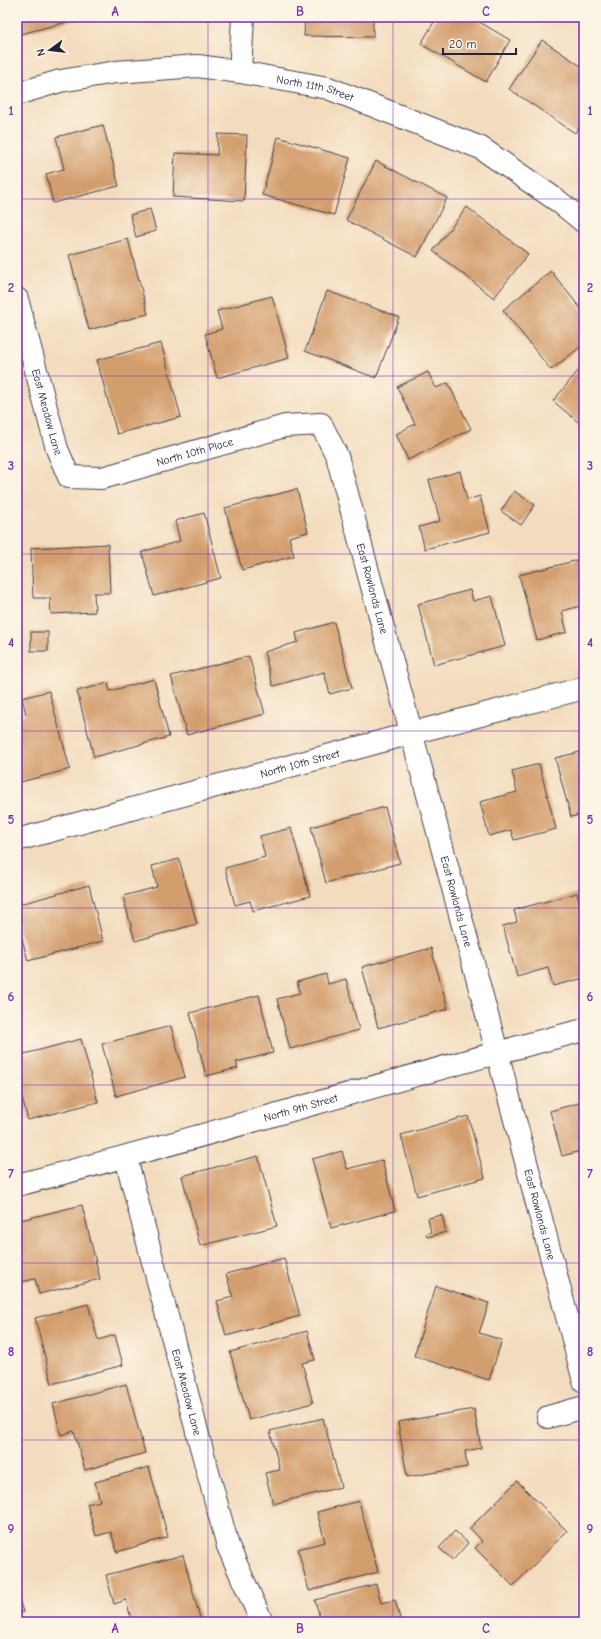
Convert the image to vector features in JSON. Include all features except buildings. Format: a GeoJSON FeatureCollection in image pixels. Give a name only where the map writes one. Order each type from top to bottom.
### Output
{"type":"FeatureCollection","features":[{"type":"Feature","properties":{"kind":"street"},"geometry":{"type":"LineString","coordinates":[[240,72],[243,17]]}},
{"type":"Feature","properties":{"kind":"street","name":"North 11th Street"},"geometry":{"type":"LineString","coordinates":[[17,94],[60,81],[116,72],[198,66],[328,88],[481,148],[558,201],[584,222]]}},
{"type":"Feature","properties":{"kind":"street","name":"East Meadow Lane"},"geometry":{"type":"LineString","coordinates":[[17,299],[57,449],[69,477]]}},
{"type":"Feature","properties":{"kind":"street","name":"North 10th Place"},"geometry":{"type":"LineString","coordinates":[[69,477],[102,478],[285,426],[321,424]]}},
{"type":"Feature","properties":{"kind":"street","name":"East Rowlands Lane"},"geometry":{"type":"LineString","coordinates":[[321,424],[337,456],[498,1052],[584,1381]]}},
{"type":"Feature","properties":{"kind":"street","name":"North 10th Street"},"geometry":{"type":"LineString","coordinates":[[17,840],[584,688]]}},
{"type":"Feature","properties":{"kind":"street","name":"North 9th Street"},"geometry":{"type":"LineString","coordinates":[[17,1185],[126,1158],[498,1052],[584,1030]]}},
{"type":"Feature","properties":{"kind":"street","name":"East Meadow Lane"},"geometry":{"type":"LineString","coordinates":[[126,1158],[228,1546],[262,1622]]}},
{"type":"Feature","properties":{"kind":"street"},"geometry":{"type":"LineString","coordinates":[[548,1417],[584,1407]]}}]}
